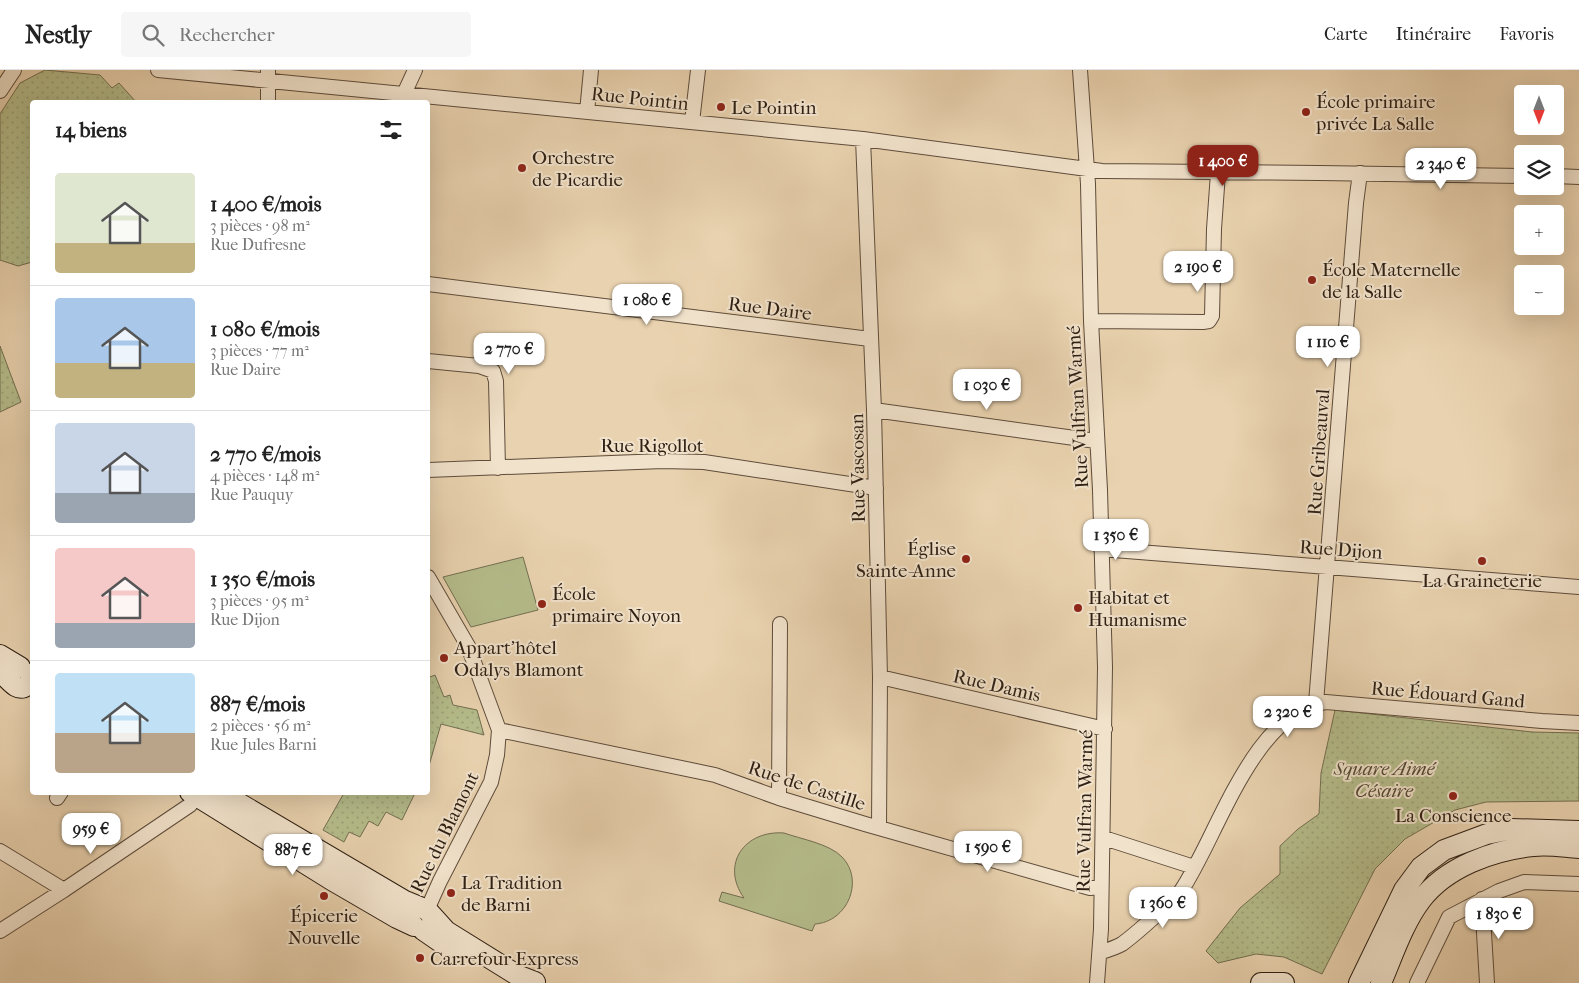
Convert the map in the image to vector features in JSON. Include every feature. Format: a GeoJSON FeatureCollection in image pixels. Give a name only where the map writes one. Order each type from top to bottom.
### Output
{"type":"FeatureCollection","features":[{"type":"Feature","properties":{"kind":"main road"},"geometry":{"type":"LineString","coordinates":[[0,654],[23,676]]}},
{"type":"Feature","properties":{"kind":"main road"},"geometry":{"type":"LineString","coordinates":[[194,795],[396,918],[424,918]]}},
{"type":"Feature","properties":{"kind":"main road"},"geometry":{"type":"LineString","coordinates":[[225,795],[406,901],[424,918],[534,983]]}},
{"type":"Feature","properties":{"kind":"main road"},"geometry":{"type":"LineString","coordinates":[[1358,983],[1404,890],[1421,867],[1444,850],[1487,834],[1512,829],[1579,831]]}},
{"type":"Feature","properties":{"kind":"main road"},"geometry":{"type":"LineString","coordinates":[[1381,983],[1405,928],[1422,899],[1444,878],[1468,864],[1502,852],[1534,846],[1579,848]]}},
{"type":"Feature","properties":{"kind":"main road"},"geometry":{"type":"LineString","coordinates":[[424,918],[439,942],[504,983]]}},
{"type":"Feature","properties":{"kind":"main road"},"geometry":{"type":"LineString","coordinates":[[1261,983],[1284,983]]}},
{"type":"Feature","properties":{"kind":"street"},"geometry":{"type":"LineString","coordinates":[[0,91],[14,70]]}},
{"type":"Feature","properties":{"kind":"street","name":"Rue Pointin"},"geometry":{"type":"LineString","coordinates":[[158,70],[268,75],[404,94],[863,139],[1087,170],[1514,176]]}},
{"type":"Feature","properties":{"kind":"street"},"geometry":{"type":"LineString","coordinates":[[268,100],[268,75],[280,70]]}},
{"type":"Feature","properties":{"kind":"street"},"geometry":{"type":"LineString","coordinates":[[404,94],[415,70]]}},
{"type":"Feature","properties":{"kind":"street"},"geometry":{"type":"LineString","coordinates":[[587,112],[591,70]]}},
{"type":"Feature","properties":{"kind":"street"},"geometry":{"type":"LineString","coordinates":[[692,122],[698,70]]}},
{"type":"Feature","properties":{"kind":"street","name":"Rue Vulfran Warmé"},"geometry":{"type":"LineString","coordinates":[[1080,70],[1087,170],[1105,667],[1104,838],[1101,886],[1101,952],[1098,983]]}},
{"type":"Feature","properties":{"kind":"street","name":"Rue Vascosan"},"geometry":{"type":"LineString","coordinates":[[863,139],[876,488],[880,677],[879,827]]}},
{"type":"Feature","properties":{"kind":"street"},"geometry":{"type":"LineString","coordinates":[[1091,321],[1209,321],[1212,316],[1214,229],[1218,173]]}},
{"type":"Feature","properties":{"kind":"street","name":"Rue Gribeauval"},"geometry":{"type":"LineString","coordinates":[[1316,703],[1356,203],[1360,173]]}},
{"type":"Feature","properties":{"kind":"street"},"geometry":{"type":"LineString","coordinates":[[1564,176],[1579,177]]}},
{"type":"Feature","properties":{"kind":"street","name":"Rue Daire"},"geometry":{"type":"LineString","coordinates":[[430,284],[870,339]]}},
{"type":"Feature","properties":{"kind":"street"},"geometry":{"type":"LineString","coordinates":[[430,361],[479,366],[493,371],[496,381],[498,468]]}},
{"type":"Feature","properties":{"kind":"street"},"geometry":{"type":"LineString","coordinates":[[874,410],[1096,441]]}},
{"type":"Feature","properties":{"kind":"street","name":"Rue Rigollot"},"geometry":{"type":"LineString","coordinates":[[430,470],[663,461],[704,462],[876,488]]}},
{"type":"Feature","properties":{"kind":"street","name":"Rue Dijon"},"geometry":{"type":"LineString","coordinates":[[1101,549],[1579,586]]}},
{"type":"Feature","properties":{"kind":"street","name":"Rue du Blamont"},"geometry":{"type":"LineString","coordinates":[[424,918],[440,881],[491,782],[497,755],[499,730],[468,646],[430,580]]}},
{"type":"Feature","properties":{"kind":"street"},"geometry":{"type":"LineString","coordinates":[[779,798],[780,624]]}},
{"type":"Feature","properties":{"kind":"street","name":"Rue Damis"},"geometry":{"type":"LineString","coordinates":[[880,677],[1105,729]]}},
{"type":"Feature","properties":{"kind":"street","name":"Rue Édouard Gand"},"geometry":{"type":"LineString","coordinates":[[1316,703],[1326,702],[1542,722],[1579,722]]}},
{"type":"Feature","properties":{"kind":"street"},"geometry":{"type":"LineString","coordinates":[[1101,952],[1121,944],[1181,893],[1228,802],[1267,738],[1287,719],[1316,703]]}},
{"type":"Feature","properties":{"kind":"street","name":"Rue de Castille"},"geometry":{"type":"LineString","coordinates":[[499,730],[715,775],[779,798],[1090,888],[1101,886]]}},
{"type":"Feature","properties":{"kind":"street"},"geometry":{"type":"LineString","coordinates":[[0,931],[190,806],[194,795]]}},
{"type":"Feature","properties":{"kind":"street"},"geometry":{"type":"LineString","coordinates":[[1104,838],[1194,867]]}},
{"type":"Feature","properties":{"kind":"street"},"geometry":{"type":"LineString","coordinates":[[0,850],[64,890]]}},
{"type":"Feature","properties":{"kind":"street"},"geometry":{"type":"LineString","coordinates":[[1417,983],[1449,917],[1499,891],[1524,882],[1579,884]]}},
{"type":"Feature","properties":{"kind":"street"},"geometry":{"type":"LineString","coordinates":[[1482,899],[1487,983]]}},
{"type":"Feature","properties":{"kind":"green space"},"geometry":{"type":"Polygon","coordinates":[[[45,70],[100,75],[112,88],[119,83],[134,100],[30,100],[30,263],[18,266],[0,260],[0,114],[20,83],[45,70]]]}},
{"type":"Feature","properties":{"kind":"green space"},"geometry":{"type":"Polygon","coordinates":[[[0,346],[21,402],[0,412],[0,346]]]}},
{"type":"Feature","properties":{"kind":"green space"},"geometry":{"type":"Polygon","coordinates":[[[523,557],[538,610],[471,627],[443,577],[523,557]]]}},
{"type":"Feature","properties":{"kind":"green space"},"geometry":{"type":"Polygon","coordinates":[[[435,675],[444,697],[450,695],[453,705],[477,710],[484,735],[441,724],[430,762],[430,677],[435,675]]]}},
{"type":"Feature","properties":{"kind":"green space","name":"Square Aimé Césaire"},"geometry":{"type":"Polygon","coordinates":[[[1335,710],[1532,732],[1579,733],[1579,801],[1486,802],[1455,810],[1405,839],[1375,869],[1322,974],[1284,957],[1256,954],[1218,963],[1206,951],[1240,908],[1280,874],[1280,846],[1298,829],[1319,814],[1321,773],[1335,710]]]}},
{"type":"Feature","properties":{"kind":"green space"},"geometry":{"type":"Polygon","coordinates":[[[343,795],[414,795],[402,820],[386,812],[378,826],[369,821],[360,837],[349,832],[344,842],[323,830],[343,795]]]}},
{"type":"Feature","properties":{"kind":"green space"},"geometry":{"type":"Polygon","coordinates":[[[784,833],[823,845],[837,852],[849,867],[852,877],[852,888],[844,908],[826,922],[815,924],[812,931],[719,901],[722,892],[744,898],[737,885],[735,873],[736,862],[740,852],[748,843],[758,837],[784,833]]]}},
{"type":"Feature","properties":{"kind":"place","name":"Le Pointin"},"geometry":{"type":"Point","coordinates":[721,107]}},
{"type":"Feature","properties":{"kind":"place","name":"École primaire privée La Salle"},"geometry":{"type":"Point","coordinates":[1306,112]}},
{"type":"Feature","properties":{"kind":"place","name":"Orchestre de Picardie"},"geometry":{"type":"Point","coordinates":[522,168]}},
{"type":"Feature","properties":{"kind":"place","name":"École Maternelle de la Salle"},"geometry":{"type":"Point","coordinates":[1312,280]}},
{"type":"Feature","properties":{"kind":"place","name":"Église Sainte-Anne"},"geometry":{"type":"Point","coordinates":[966,559]}},
{"type":"Feature","properties":{"kind":"place","name":"La Graineterie"},"geometry":{"type":"Point","coordinates":[1482,561]}},
{"type":"Feature","properties":{"kind":"place","name":"École primaire Noyon"},"geometry":{"type":"Point","coordinates":[542,604]}},
{"type":"Feature","properties":{"kind":"place","name":"Habitat et Humanisme"},"geometry":{"type":"Point","coordinates":[1078,608]}},
{"type":"Feature","properties":{"kind":"place","name":"Appart'hôtel Odalys Blamont"},"geometry":{"type":"Point","coordinates":[444,658]}},
{"type":"Feature","properties":{"kind":"place","name":"La Conscience"},"geometry":{"type":"Point","coordinates":[1453,796]}},
{"type":"Feature","properties":{"kind":"place","name":"La Tradition de Barni"},"geometry":{"type":"Point","coordinates":[451,893]}},
{"type":"Feature","properties":{"kind":"place","name":"Épicerie Nouvelle"},"geometry":{"type":"Point","coordinates":[324,896]}},
{"type":"Feature","properties":{"kind":"place","name":"Carrefour Express"},"geometry":{"type":"Point","coordinates":[420,958]}}]}
